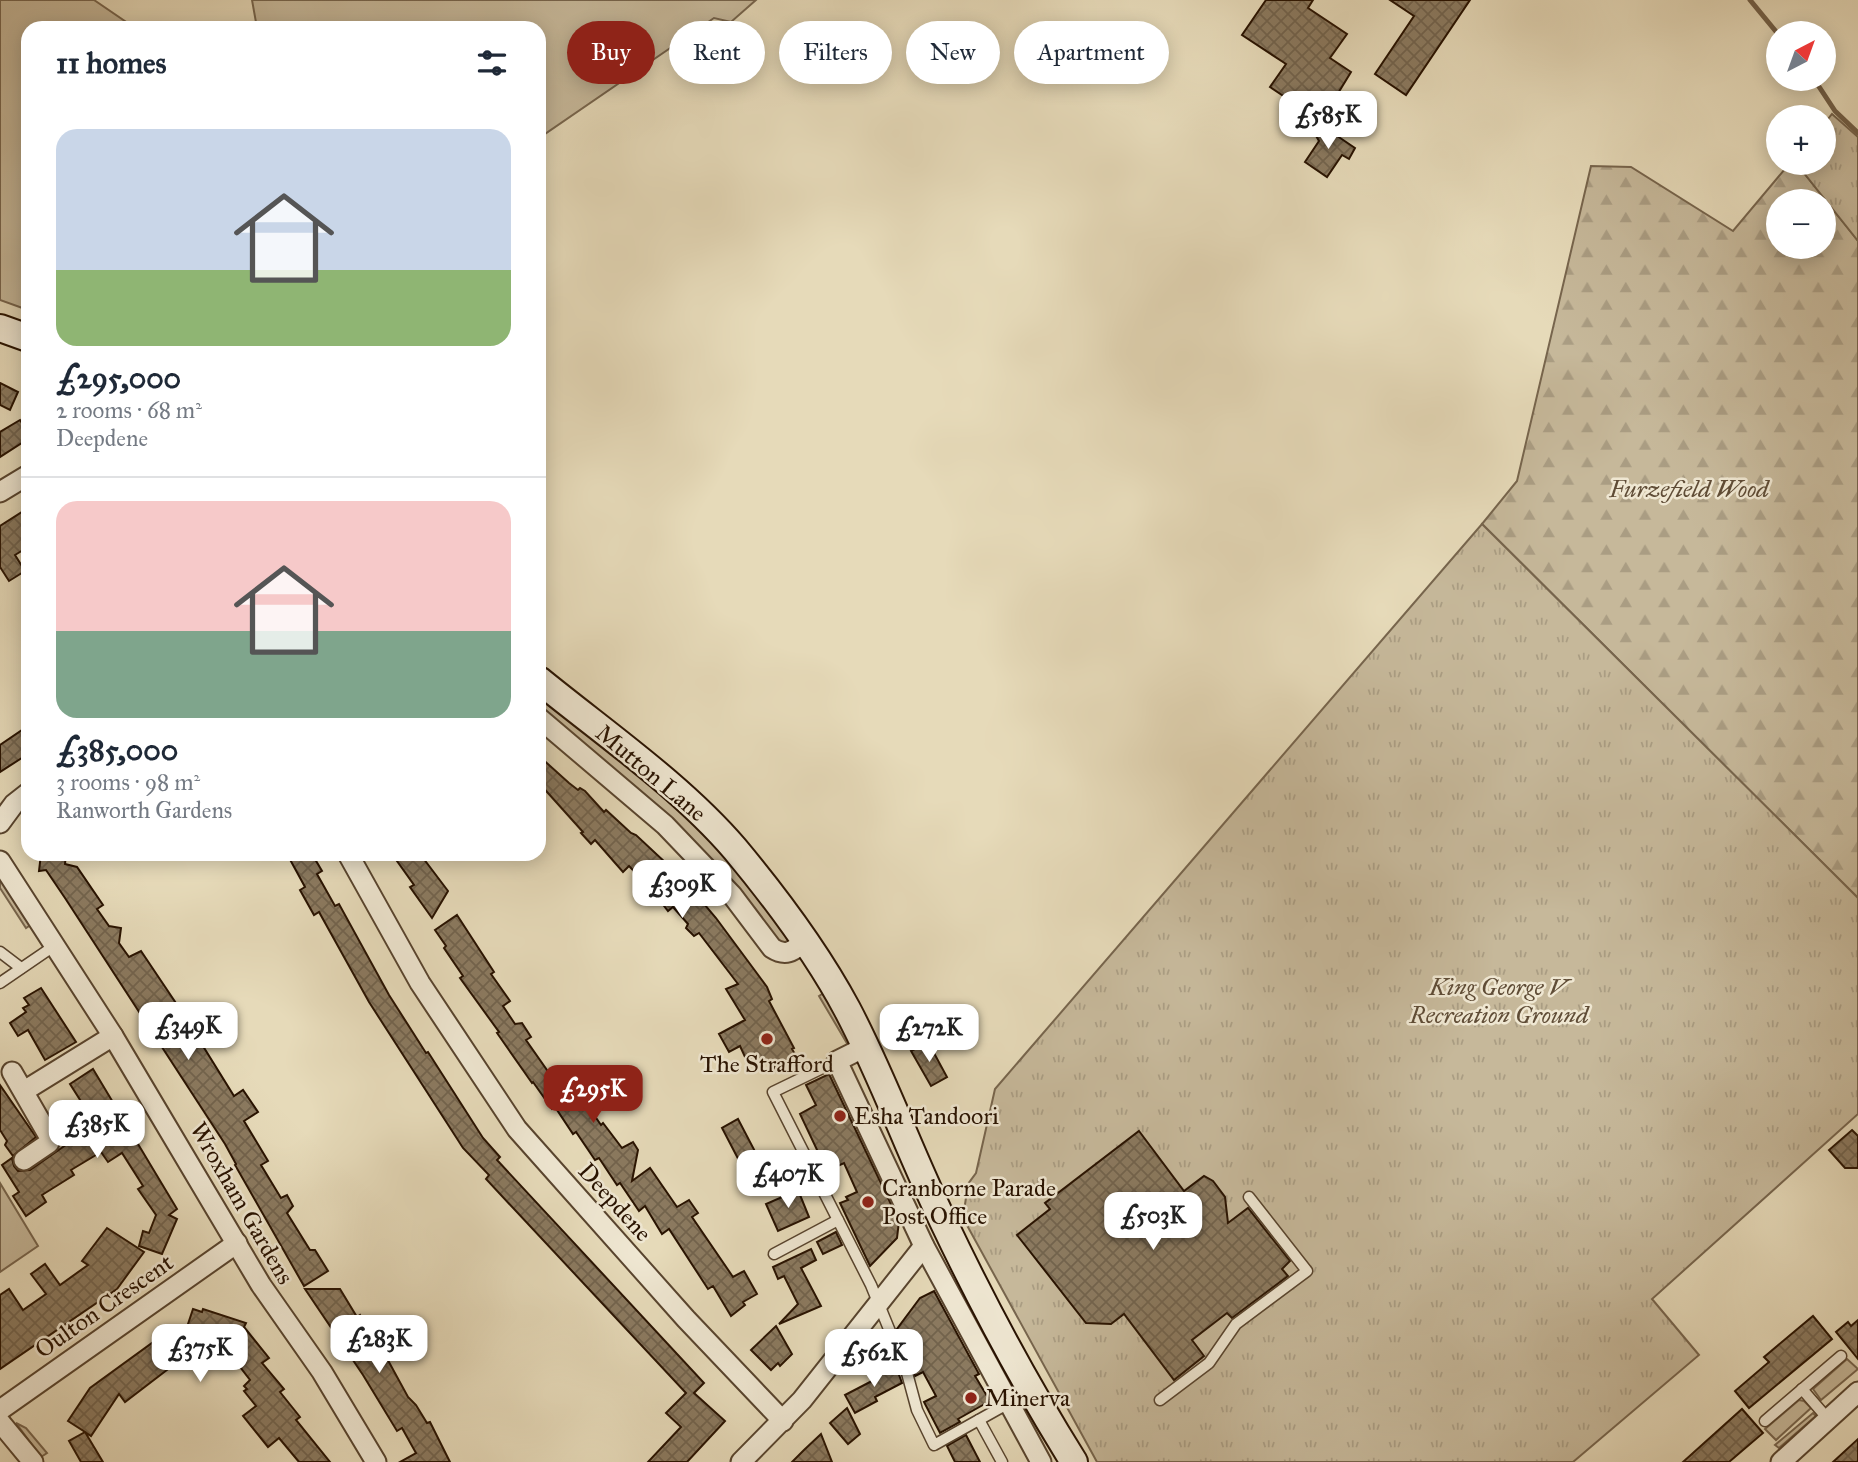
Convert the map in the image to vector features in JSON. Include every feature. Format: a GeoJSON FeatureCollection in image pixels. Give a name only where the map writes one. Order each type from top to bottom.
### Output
{"type":"FeatureCollection","features":[{"type":"Feature","properties":{"kind":"main road"},"geometry":{"type":"LineString","coordinates":[[0,328],[21,336]]}},
{"type":"Feature","properties":{"kind":"main road","name":"Mutton Lane"},"geometry":{"type":"LineString","coordinates":[[546,686],[682,796],[712,824],[736,850],[805,942],[847,1009],[943,1220],[993,1320],[1071,1461]]}},
{"type":"Feature","properties":{"kind":"street"},"geometry":{"type":"LineString","coordinates":[[0,492],[21,479]]}},
{"type":"Feature","properties":{"kind":"street","name":"Mutton Lane"},"geometry":{"type":"LineString","coordinates":[[546,724],[666,825],[732,895],[772,948],[779,953],[788,953],[805,942]]}},
{"type":"Feature","properties":{"kind":"street"},"geometry":{"type":"LineString","coordinates":[[0,823],[21,798]]}},
{"type":"Feature","properties":{"kind":"street","name":"Wroxham Gardens"},"geometry":{"type":"LineString","coordinates":[[0,861],[113,1036],[277,1311],[322,1372],[376,1462]]}},
{"type":"Feature","properties":{"kind":"street","name":"Deepdene"},"geometry":{"type":"LineString","coordinates":[[352,861],[420,983],[517,1129],[686,1319],[783,1421]]}},
{"type":"Feature","properties":{"kind":"street"},"geometry":{"type":"LineString","coordinates":[[24,1091],[113,1036]]}},
{"type":"Feature","properties":{"kind":"street"},"geometry":{"type":"LineString","coordinates":[[865,1047],[837,1061],[923,1246],[1041,1462]]}},
{"type":"Feature","properties":{"kind":"street"},"geometry":{"type":"LineString","coordinates":[[12,1072],[50,1138],[49,1143],[24,1160]]}},
{"type":"Feature","properties":{"kind":"street","name":"Oulton Crescent"},"geometry":{"type":"LineString","coordinates":[[0,1410],[237,1243]]}},
{"type":"Feature","properties":{"kind":"street"},"geometry":{"type":"LineString","coordinates":[[752,1458],[923,1246]]}},
{"type":"Feature","properties":{"kind":"street"},"geometry":{"type":"LineString","coordinates":[[1781,1462],[1858,1392]]}},
{"type":"Feature","properties":{"kind":"street"},"geometry":{"type":"LineString","coordinates":[[0,1422],[33,1462]]}},
{"type":"Feature","properties":{"kind":"lane"},"geometry":{"type":"LineString","coordinates":[[0,983],[54,946]]}},
{"type":"Feature","properties":{"kind":"lane"},"geometry":{"type":"LineString","coordinates":[[0,952],[21,968]]}},
{"type":"Feature","properties":{"kind":"lane"},"geometry":{"type":"LineString","coordinates":[[837,1061],[773,1092],[871,1284],[907,1373],[917,1410],[934,1445],[1009,1403]]}},
{"type":"Feature","properties":{"kind":"lane"},"geometry":{"type":"LineString","coordinates":[[1160,1400],[1209,1363],[1236,1324],[1307,1271],[1249,1196]]}},
{"type":"Feature","properties":{"kind":"lane"},"geometry":{"type":"LineString","coordinates":[[774,1254],[838,1220]]}},
{"type":"Feature","properties":{"kind":"lane"},"geometry":{"type":"LineString","coordinates":[[1765,1421],[1841,1356]]}},
{"type":"Feature","properties":{"kind":"lane"},"geometry":{"type":"LineString","coordinates":[[1802,1389],[1828,1419]]}},
{"type":"Feature","properties":{"kind":"lane"},"geometry":{"type":"LineString","coordinates":[[979,1420],[1002,1462]]}},
{"type":"Feature","properties":{"kind":"green space"},"geometry":{"type":"Polygon","coordinates":[[[0,0],[94,0],[125,21],[21,21],[21,308],[0,300],[0,0]]]}},
{"type":"Feature","properties":{"kind":"green space"},"geometry":{"type":"Polygon","coordinates":[[[252,0],[756,0],[732,21],[714,18],[710,21],[669,21],[669,49],[655,58],[655,21],[567,21],[567,84],[618,84],[546,133],[546,21],[256,21],[252,0]]]}},
{"type":"Feature","properties":{"kind":"green space"},"geometry":{"type":"Polygon","coordinates":[[[1836,118],[1858,137],[1858,241],[1836,213],[1836,189],[1817,189],[1806,175],[1836,175],[1836,118]]]}},
{"type":"Feature","properties":{"kind":"green space","name":"Furzefield Wood"},"geometry":{"type":"Polygon","coordinates":[[[1591,166],[1631,167],[1733,231],[1766,192],[1766,259],[1836,259],[1836,213],[1858,241],[1858,898],[1482,524],[1517,481],[1591,166]]]}},
{"type":"Feature","properties":{"kind":"green space","name":"Furzefield Wood"},"geometry":{"type":"Polygon","coordinates":[[[1780,175],[1806,175],[1817,189],[1768,189],[1780,175]]]}},
{"type":"Feature","properties":{"kind":"green space","name":"King George V Recreation Ground"},"geometry":{"type":"Polygon","coordinates":[[[1482,524],[1858,898],[1858,1114],[1652,1299],[1699,1355],[1573,1462],[1097,1462],[963,1218],[968,1184],[976,1173],[995,1089],[1482,524]]]}},
{"type":"Feature","properties":{"kind":"green space"},"geometry":{"type":"Polygon","coordinates":[[[546,698],[635,769],[710,836],[789,936],[787,943],[779,944],[618,774],[546,714],[546,698]]]}},
{"type":"Feature","properties":{"kind":"green space"},"geometry":{"type":"Polygon","coordinates":[[[0,876],[32,924],[26,928],[0,888],[0,876]]]}},
{"type":"Feature","properties":{"kind":"green space"},"geometry":{"type":"Polygon","coordinates":[[[822,994],[848,1034],[848,1045],[819,996],[822,994]]]}},
{"type":"Feature","properties":{"kind":"green space"},"geometry":{"type":"Polygon","coordinates":[[[0,1183],[38,1246],[0,1272],[0,1183]]]}},
{"type":"Feature","properties":{"kind":"green space"},"geometry":{"type":"Polygon","coordinates":[[[1847,1359],[1858,1369],[1821,1400],[1813,1389],[1847,1359]]]}},
{"type":"Feature","properties":{"kind":"green space"},"geometry":{"type":"Polygon","coordinates":[[[1799,1400],[1811,1408],[1776,1440],[1765,1429],[1799,1400]]]}},
{"type":"Feature","properties":{"kind":"green space"},"geometry":{"type":"Polygon","coordinates":[[[1813,1413],[1816,1416],[1779,1448],[1775,1445],[1813,1413]]]}},
{"type":"Feature","properties":{"kind":"green space"},"geometry":{"type":"Polygon","coordinates":[[[16,1423],[26,1428],[47,1453],[41,1457],[16,1423]]]}},
{"type":"Feature","properties":{"kind":"building"},"geometry":{"type":"Polygon","coordinates":[[[1266,0],[1313,0],[1308,8],[1347,34],[1330,58],[1351,72],[1321,121],[1270,87],[1286,64],[1242,35],[1266,0]]]}},
{"type":"Feature","properties":{"kind":"building"},"geometry":{"type":"Polygon","coordinates":[[[1390,0],[1470,0],[1406,95],[1375,74],[1414,16],[1390,0]]]}},
{"type":"Feature","properties":{"kind":"building"},"geometry":{"type":"Polygon","coordinates":[[[1321,125],[1355,148],[1349,159],[1342,155],[1327,177],[1305,162],[1319,141],[1315,134],[1321,125]]]}},
{"type":"Feature","properties":{"kind":"building"},"geometry":{"type":"Polygon","coordinates":[[[0,383],[18,392],[10,410],[0,405],[0,383]]]}},
{"type":"Feature","properties":{"kind":"building"},"geometry":{"type":"Polygon","coordinates":[[[21,422],[21,444],[0,457],[0,432],[21,422]]]}},
{"type":"Feature","properties":{"kind":"building"},"geometry":{"type":"Polygon","coordinates":[[[21,513],[21,551],[15,555],[21,565],[21,574],[9,581],[0,567],[0,526],[21,513]]]}},
{"type":"Feature","properties":{"kind":"building"},"geometry":{"type":"Polygon","coordinates":[[[21,731],[21,758],[0,772],[0,745],[21,731]]]}},
{"type":"Feature","properties":{"kind":"building"},"geometry":{"type":"Polygon","coordinates":[[[546,762],[578,790],[580,788],[585,791],[604,812],[606,810],[636,835],[683,879],[716,918],[767,987],[772,999],[769,1001],[794,1048],[792,1049],[796,1056],[792,1058],[793,1061],[776,1071],[771,1061],[756,1068],[749,1055],[745,1057],[740,1046],[729,1052],[719,1034],[745,1020],[726,989],[738,984],[699,933],[694,936],[686,928],[688,924],[673,907],[668,911],[662,900],[629,866],[623,872],[595,840],[591,844],[581,833],[583,832],[546,791],[546,762]]]}},
{"type":"Feature","properties":{"kind":"building"},"geometry":{"type":"Polygon","coordinates":[[[40,861],[65,861],[65,864],[77,867],[103,905],[97,909],[109,926],[121,928],[119,943],[129,957],[141,951],[190,1024],[194,1021],[204,1034],[198,1038],[234,1096],[243,1090],[258,1112],[244,1121],[268,1161],[261,1165],[281,1198],[287,1195],[293,1206],[287,1213],[310,1250],[315,1250],[328,1271],[304,1286],[225,1144],[46,870],[39,871],[40,861]]]}},
{"type":"Feature","properties":{"kind":"building"},"geometry":{"type":"Polygon","coordinates":[[[291,861],[316,861],[322,871],[317,874],[335,906],[339,904],[389,995],[483,1138],[500,1157],[497,1160],[704,1383],[694,1393],[725,1421],[687,1462],[648,1462],[681,1427],[666,1413],[686,1393],[486,1179],[489,1175],[463,1148],[369,1002],[319,912],[314,915],[300,890],[305,887],[291,861]]]}},
{"type":"Feature","properties":{"kind":"building"},"geometry":{"type":"Polygon","coordinates":[[[397,861],[425,861],[448,891],[432,918],[410,887],[414,885],[397,861]]]}},
{"type":"Feature","properties":{"kind":"building"},"geometry":{"type":"Polygon","coordinates":[[[457,915],[510,1001],[503,1006],[515,1024],[522,1023],[531,1037],[526,1040],[554,1080],[561,1075],[622,1148],[633,1142],[638,1150],[632,1181],[650,1168],[677,1207],[689,1200],[698,1213],[692,1217],[733,1277],[744,1271],[757,1294],[743,1302],[745,1305],[731,1316],[713,1286],[708,1289],[669,1229],[662,1234],[645,1206],[639,1211],[599,1158],[595,1160],[555,1107],[552,1109],[497,1033],[499,1032],[460,978],[463,976],[435,930],[457,915]]]}},
{"type":"Feature","properties":{"kind":"building"},"geometry":{"type":"Polygon","coordinates":[[[41,988],[76,1042],[45,1060],[28,1030],[18,1036],[10,1023],[26,1012],[23,1008],[29,1005],[24,998],[41,988]]]}},
{"type":"Feature","properties":{"kind":"building"},"geometry":{"type":"Polygon","coordinates":[[[928,1042],[947,1077],[931,1086],[911,1051],[928,1042]]]}},
{"type":"Feature","properties":{"kind":"building"},"geometry":{"type":"Polygon","coordinates":[[[93,1069],[177,1209],[169,1215],[177,1219],[162,1254],[139,1246],[143,1231],[149,1233],[156,1215],[138,1189],[143,1186],[122,1153],[108,1162],[101,1152],[71,1170],[74,1175],[42,1195],[46,1202],[26,1216],[13,1196],[19,1192],[2,1165],[12,1158],[18,1171],[30,1170],[80,1135],[66,1113],[82,1103],[70,1084],[93,1069]]]}},
{"type":"Feature","properties":{"kind":"building"},"geometry":{"type":"Polygon","coordinates":[[[829,1074],[899,1221],[897,1238],[870,1266],[840,1203],[857,1192],[844,1163],[827,1171],[800,1114],[816,1105],[806,1085],[829,1074]]]}},
{"type":"Feature","properties":{"kind":"building"},"geometry":{"type":"Polygon","coordinates":[[[0,1085],[36,1137],[13,1156],[5,1145],[7,1141],[0,1130],[0,1085]]]}},
{"type":"Feature","properties":{"kind":"building"},"geometry":{"type":"Polygon","coordinates":[[[738,1119],[760,1161],[744,1170],[722,1128],[738,1119]]]}},
{"type":"Feature","properties":{"kind":"building"},"geometry":{"type":"Polygon","coordinates":[[[1852,1130],[1858,1136],[1858,1168],[1845,1168],[1829,1150],[1852,1130]]]}},
{"type":"Feature","properties":{"kind":"building"},"geometry":{"type":"Polygon","coordinates":[[[1139,1131],[1184,1191],[1204,1176],[1213,1181],[1225,1197],[1228,1223],[1248,1208],[1290,1261],[1282,1269],[1288,1276],[1232,1318],[1227,1313],[1192,1340],[1204,1356],[1174,1380],[1124,1314],[1111,1324],[1086,1323],[1017,1235],[1050,1209],[1045,1203],[1139,1131]]]}},
{"type":"Feature","properties":{"kind":"building"},"geometry":{"type":"Polygon","coordinates":[[[798,1190],[809,1217],[778,1231],[766,1204],[798,1190]]]}},
{"type":"Feature","properties":{"kind":"building"},"geometry":{"type":"Polygon","coordinates":[[[107,1228],[144,1252],[117,1289],[0,1369],[0,1295],[9,1289],[23,1310],[46,1294],[31,1274],[45,1264],[60,1285],[88,1265],[82,1261],[107,1228]]]}},
{"type":"Feature","properties":{"kind":"building"},"geometry":{"type":"Polygon","coordinates":[[[836,1232],[842,1245],[823,1254],[817,1242],[836,1232]]]}},
{"type":"Feature","properties":{"kind":"building"},"geometry":{"type":"Polygon","coordinates":[[[811,1249],[816,1260],[801,1268],[821,1306],[779,1324],[798,1304],[784,1276],[778,1279],[773,1267],[811,1249]]]}},
{"type":"Feature","properties":{"kind":"building"},"geometry":{"type":"Polygon","coordinates":[[[305,1289],[340,1289],[357,1317],[360,1315],[370,1333],[372,1331],[408,1397],[427,1423],[430,1422],[450,1462],[400,1462],[416,1453],[402,1428],[397,1431],[305,1289]]]}},
{"type":"Feature","properties":{"kind":"building"},"geometry":{"type":"Polygon","coordinates":[[[934,1291],[979,1374],[975,1376],[990,1401],[940,1433],[924,1402],[936,1396],[923,1372],[915,1376],[897,1329],[920,1298],[934,1291]]]}},
{"type":"Feature","properties":{"kind":"building"},"geometry":{"type":"Polygon","coordinates":[[[193,1309],[202,1312],[203,1309],[246,1323],[244,1327],[269,1358],[262,1363],[284,1389],[280,1392],[300,1417],[296,1420],[330,1462],[299,1462],[279,1438],[268,1447],[243,1416],[256,1406],[244,1391],[247,1389],[244,1386],[250,1380],[223,1345],[219,1359],[193,1350],[125,1402],[119,1394],[91,1436],[68,1421],[90,1388],[174,1327],[183,1339],[193,1309]]]}},
{"type":"Feature","properties":{"kind":"building"},"geometry":{"type":"Polygon","coordinates":[[[1813,1316],[1832,1339],[1749,1408],[1735,1391],[1769,1362],[1764,1357],[1813,1316]]]}},
{"type":"Feature","properties":{"kind":"building"},"geometry":{"type":"Polygon","coordinates":[[[1858,1320],[1858,1359],[1836,1332],[1848,1322],[1851,1326],[1858,1320]]]}},
{"type":"Feature","properties":{"kind":"building"},"geometry":{"type":"Polygon","coordinates":[[[776,1326],[792,1354],[780,1366],[778,1363],[771,1370],[751,1350],[776,1326]]]}},
{"type":"Feature","properties":{"kind":"building"},"geometry":{"type":"Polygon","coordinates":[[[895,1364],[902,1383],[875,1397],[877,1401],[855,1413],[845,1395],[872,1381],[870,1377],[895,1364]]]}},
{"type":"Feature","properties":{"kind":"building"},"geometry":{"type":"Polygon","coordinates":[[[847,1408],[860,1434],[848,1444],[830,1423],[847,1408]]]}},
{"type":"Feature","properties":{"kind":"building"},"geometry":{"type":"Polygon","coordinates":[[[1742,1409],[1763,1433],[1729,1462],[1683,1462],[1742,1409]]]}},
{"type":"Feature","properties":{"kind":"building"},"geometry":{"type":"Polygon","coordinates":[[[85,1432],[103,1462],[81,1462],[69,1441],[85,1432]]]}},
{"type":"Feature","properties":{"kind":"building"},"geometry":{"type":"Polygon","coordinates":[[[821,1434],[832,1462],[792,1462],[804,1450],[821,1434]]]}},
{"type":"Feature","properties":{"kind":"building"},"geometry":{"type":"Polygon","coordinates":[[[966,1435],[980,1462],[955,1462],[947,1446],[966,1435]]]}},
{"type":"Feature","properties":{"kind":"building"},"geometry":{"type":"Polygon","coordinates":[[[1858,1439],[1858,1462],[1833,1462],[1858,1439]]]}},
{"type":"Feature","properties":{"kind":"waterway"},"geometry":{"type":"LineString","coordinates":[[1750,0],[1767,21]]}},
{"type":"Feature","properties":{"kind":"waterway"},"geometry":{"type":"LineString","coordinates":[[1822,91],[1835,111],[1858,133]]}},
{"type":"Feature","properties":{"kind":"place","name":"The Strafford"},"geometry":{"type":"Point","coordinates":[767,1039]}},
{"type":"Feature","properties":{"kind":"place","name":"Esha Tandoori"},"geometry":{"type":"Point","coordinates":[840,1116]}},
{"type":"Feature","properties":{"kind":"place","name":"Cranborne Parade Post Office"},"geometry":{"type":"Point","coordinates":[868,1202]}},
{"type":"Feature","properties":{"kind":"place","name":"Minerva"},"geometry":{"type":"Point","coordinates":[971,1398]}}]}
